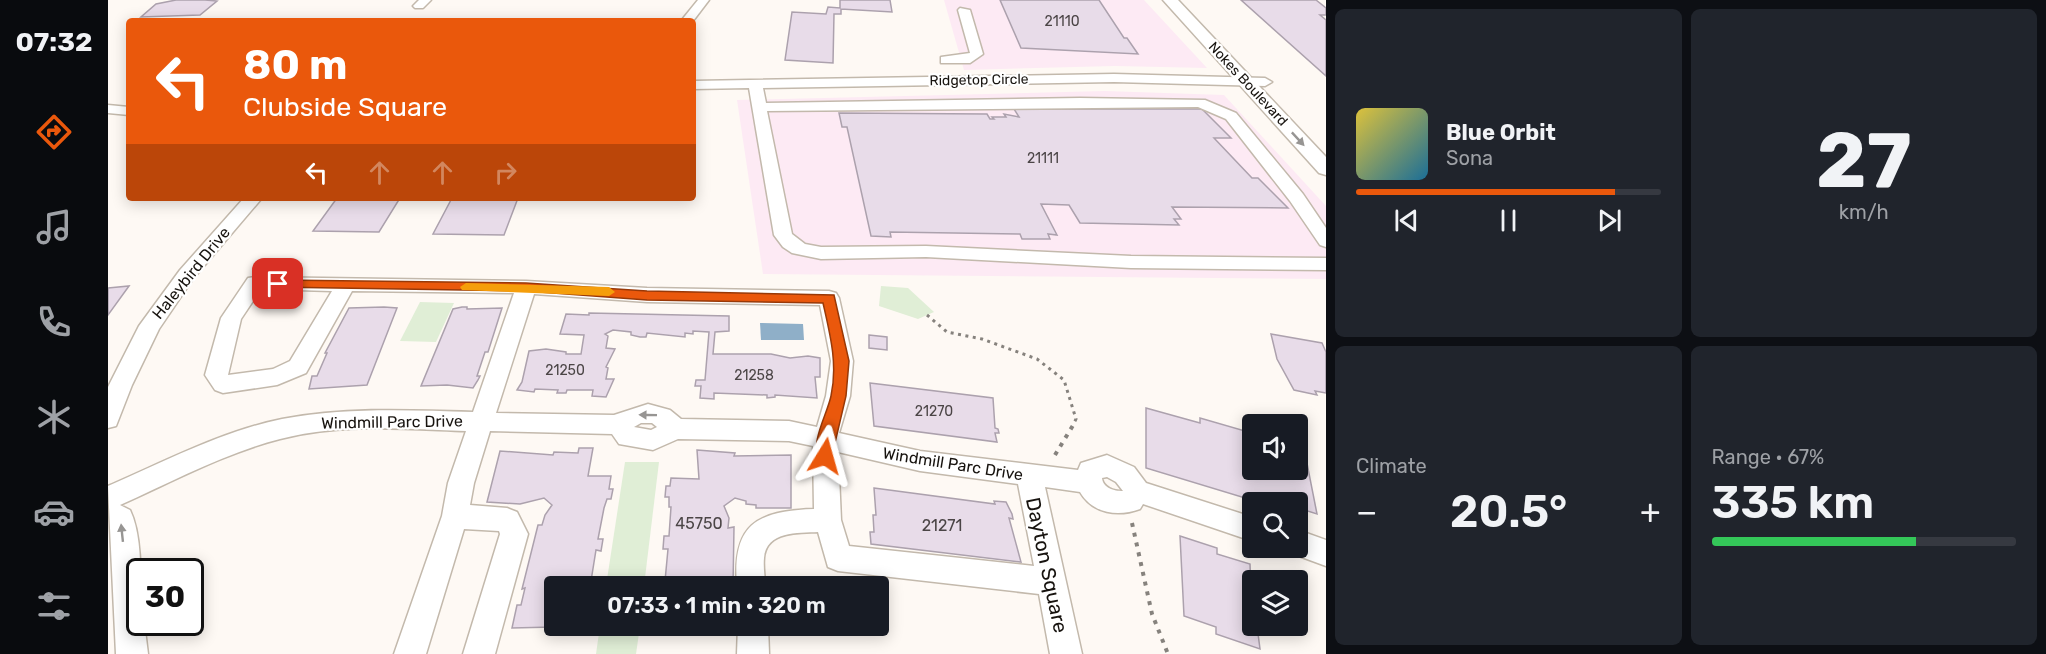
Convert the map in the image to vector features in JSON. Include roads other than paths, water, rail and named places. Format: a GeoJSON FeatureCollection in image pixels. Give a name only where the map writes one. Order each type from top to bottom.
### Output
{"type":"FeatureCollection","features":[{"type":"Feature","properties":{"kind":"main road","name":"Nokes Boulevard"},"geometry":{"type":"LineString","coordinates":[[1170,0],[1326,169]]}},
{"type":"Feature","properties":{"kind":"main road","name":"Nokes Boulevard"},"geometry":{"type":"LineString","coordinates":[[1186,0],[1326,145]]}},
{"type":"Feature","properties":{"kind":"street"},"geometry":{"type":"LineString","coordinates":[[689,18],[704,0]]}},
{"type":"Feature","properties":{"kind":"street"},"geometry":{"type":"LineString","coordinates":[[946,60],[970,59],[977,54],[964,10]]}},
{"type":"Feature","properties":{"kind":"street"},"geometry":{"type":"LineString","coordinates":[[1062,79],[1080,102]]}},
{"type":"Feature","properties":{"kind":"street","name":"Ridgetop Circle"},"geometry":{"type":"LineString","coordinates":[[696,85],[1062,79],[1265,82]]}},
{"type":"Feature","properties":{"kind":"street"},"geometry":{"type":"LineString","coordinates":[[755,84],[783,235],[787,243],[803,251],[889,250],[1018,254],[1103,261],[1326,264]]}},
{"type":"Feature","properties":{"kind":"street"},"geometry":{"type":"LineString","coordinates":[[760,107],[1080,102],[1200,104],[1231,116],[1297,198],[1326,241]]}},
{"type":"Feature","properties":{"kind":"street"},"geometry":{"type":"LineString","coordinates":[[108,109],[126,111]]}},
{"type":"Feature","properties":{"kind":"street","name":"Haleybird Drive"},"geometry":{"type":"LineString","coordinates":[[108,419],[125,368],[163,303],[250,201]]}},
{"type":"Feature","properties":{"kind":"street"},"geometry":{"type":"LineString","coordinates":[[345,286],[298,367],[277,377],[223,384],[216,375],[231,318],[255,283],[526,287],[647,295],[829,298],[842,361],[838,396],[825,440],[828,520],[838,558],[1052,582]]}},
{"type":"Feature","properties":{"kind":"street"},"geometry":{"type":"LineString","coordinates":[[410,654],[455,516],[461,483],[526,287]]}},
{"type":"Feature","properties":{"kind":"street","name":"Windmill Parc Drive"},"geometry":{"type":"LineString","coordinates":[[108,498],[226,447],[280,429],[342,420],[481,421],[618,425],[628,437],[653,440],[675,429],[789,431],[920,461],[1089,482],[1090,471],[1107,466],[1126,476],[1136,491],[1242,526]]}},
{"type":"Feature","properties":{"kind":"street","name":"Dayton Square"},"geometry":{"type":"LineString","coordinates":[[1029,475],[1066,654]]}},
{"type":"Feature","properties":{"kind":"street"},"geometry":{"type":"LineString","coordinates":[[108,512],[121,518],[132,654]]}},
{"type":"Feature","properties":{"kind":"street"},"geometry":{"type":"LineString","coordinates":[[455,516],[507,520],[514,534],[479,654]]}},
{"type":"Feature","properties":{"kind":"street"},"geometry":{"type":"LineString","coordinates":[[751,576],[750,554],[760,533],[772,524],[828,520]]}},
{"type":"Feature","properties":{"kind":"street"},"geometry":{"type":"LineString","coordinates":[[1308,546],[1326,552]]}},
{"type":"Feature","properties":{"kind":"street"},"geometry":{"type":"LineString","coordinates":[[753,636],[753,654]]}},
{"type":"Feature","properties":{"kind":"water"},"geometry":{"type":"Polygon","coordinates":[[[760,323],[803,324],[804,340],[761,340],[760,323]]]}}]}
